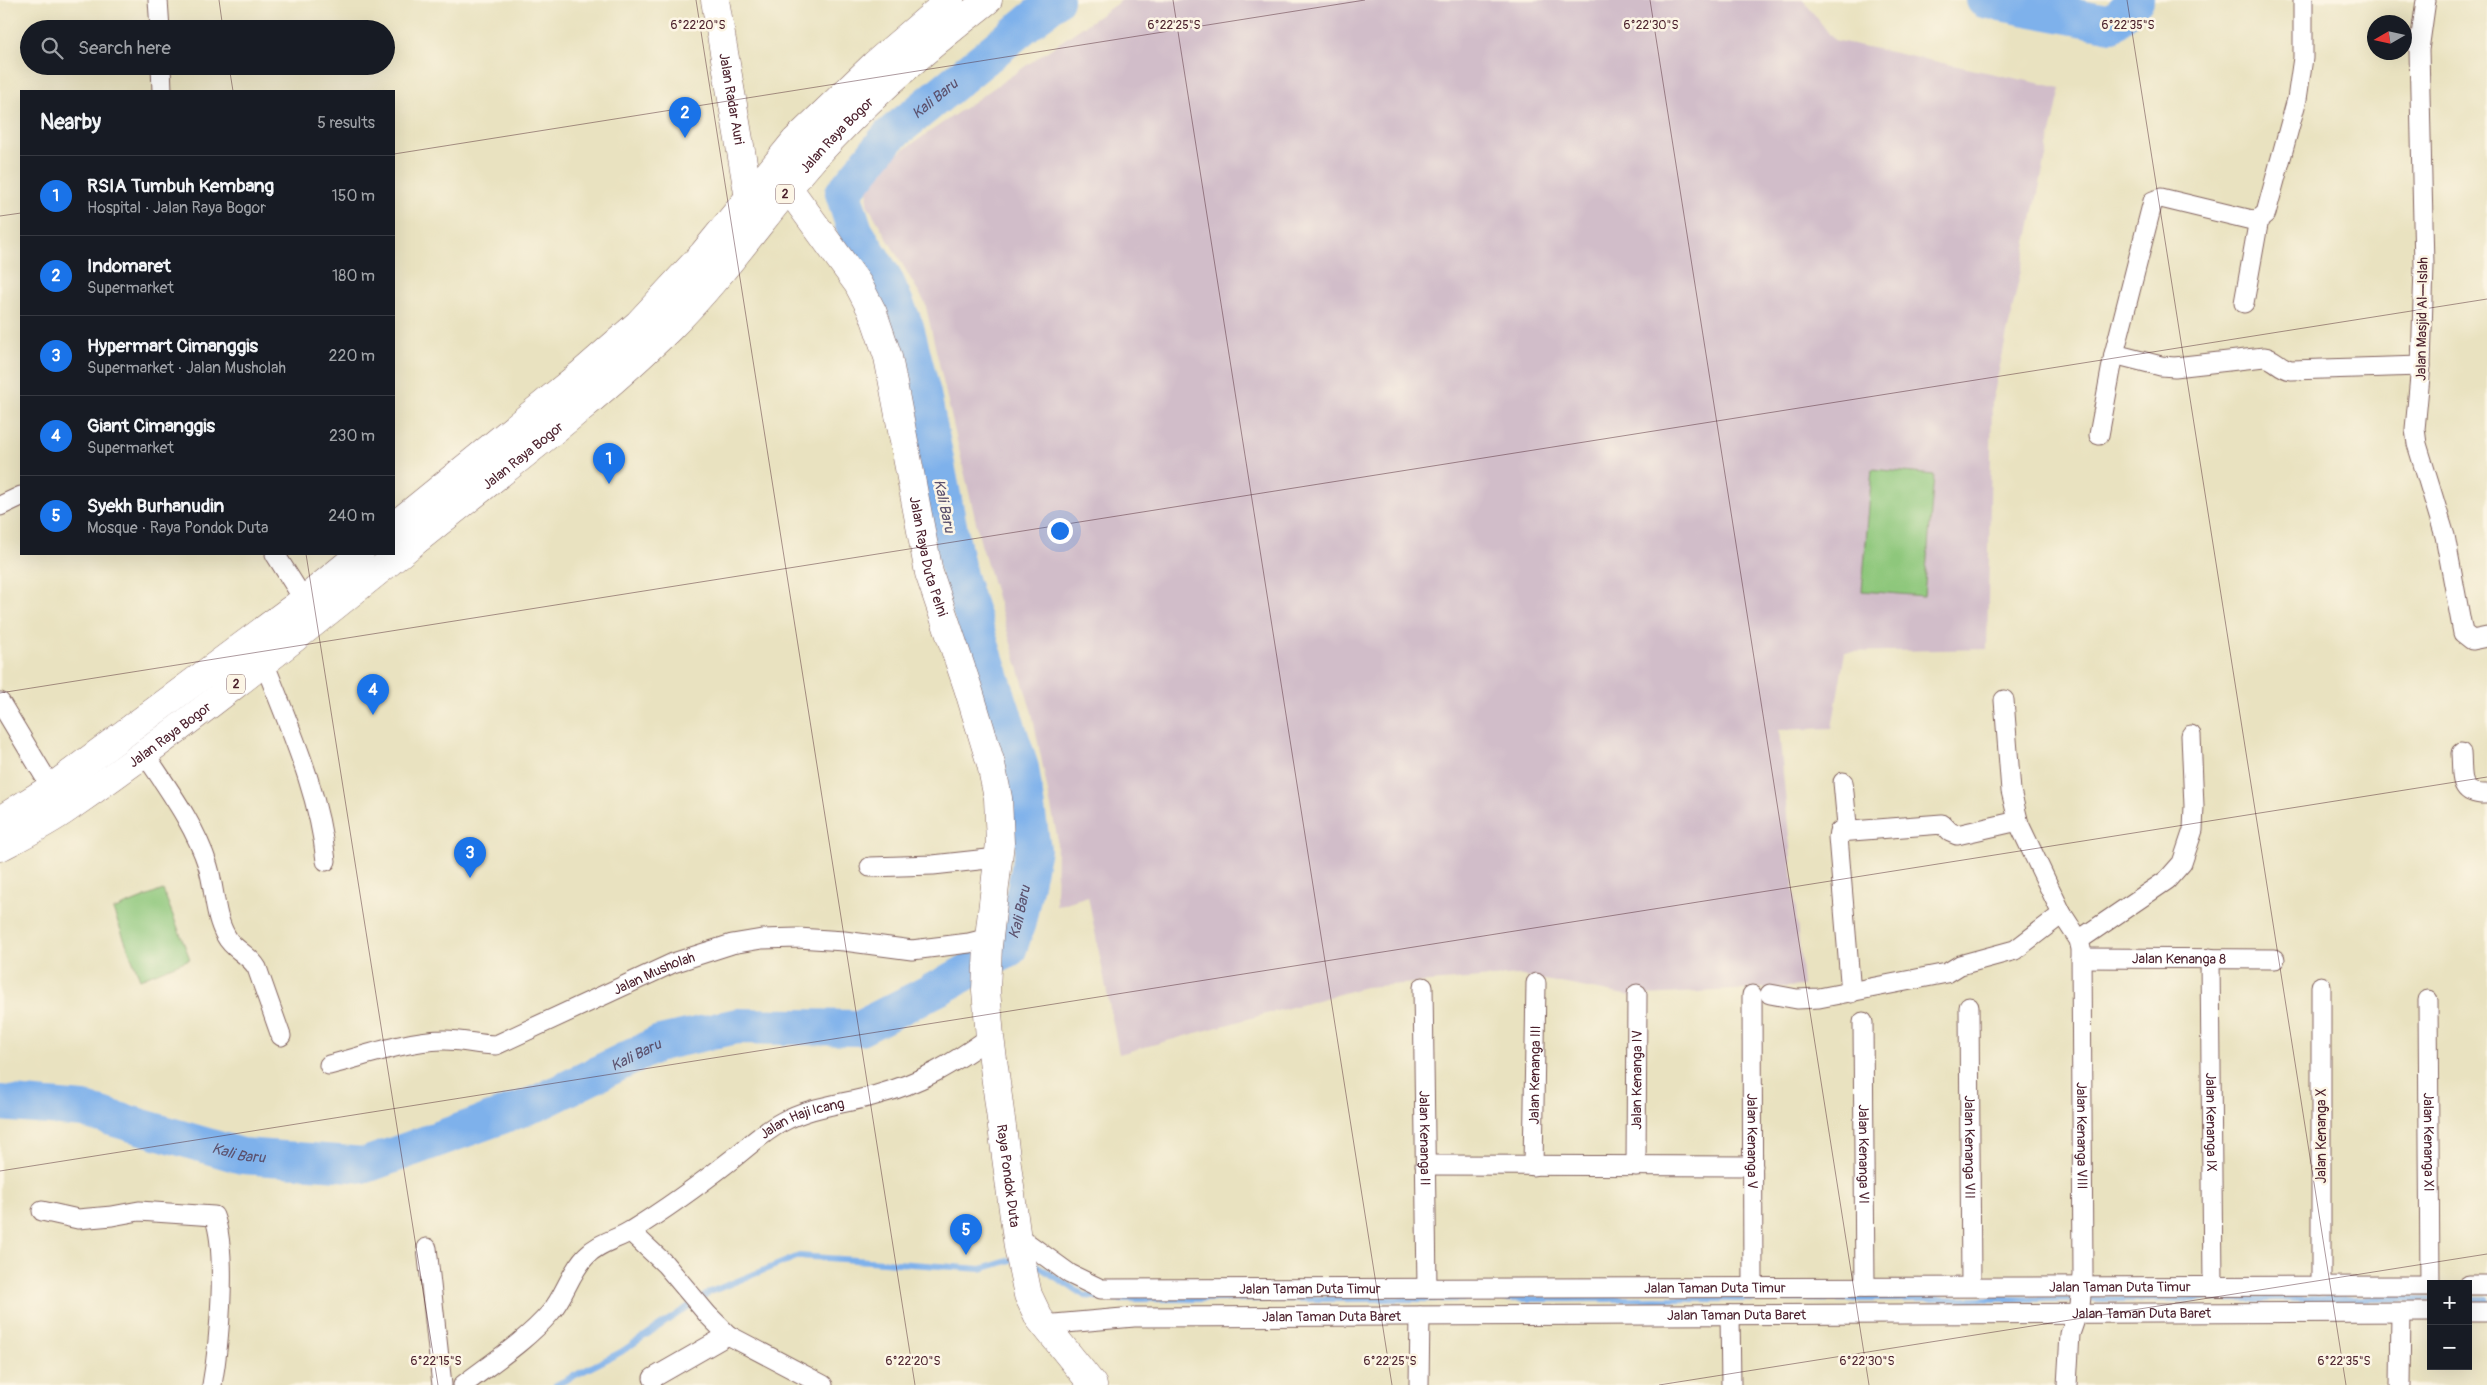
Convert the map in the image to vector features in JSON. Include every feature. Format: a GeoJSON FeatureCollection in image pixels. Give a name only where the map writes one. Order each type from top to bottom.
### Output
{"type":"FeatureCollection","features":[{"type":"Feature","properties":{"kind":"main road","name":"Jalan Radar Auri"},"geometry":{"type":"LineString","coordinates":[[715,0],[749,198]]}},
{"type":"Feature","properties":{"kind":"main road","name":"Jalan Raya Bogor"},"geometry":{"type":"LineString","coordinates":[[395,525],[507,432],[582,373],[638,324],[673,288],[796,141],[841,95],[910,32],[950,0]]}},
{"type":"Feature","properties":{"kind":"main road","name":"Jalan Raya Bogor"},"geometry":{"type":"LineString","coordinates":[[0,820],[59,798],[145,754],[264,662],[598,392],[671,328],[739,251],[836,134],[890,83],[988,0]]}},
{"type":"Feature","properties":{"kind":"main road","name":"Jalan Raya Duta Pelni"},"geometry":{"type":"LineString","coordinates":[[789,189],[858,284],[881,332],[888,356],[929,573],[991,764],[1000,823],[988,942]]}},
{"type":"Feature","properties":{"kind":"main road"},"geometry":{"type":"LineString","coordinates":[[507,432],[524,453]]}},
{"type":"Feature","properties":{"kind":"main road","name":"Jalan Raya Bogor"},"geometry":{"type":"LineString","coordinates":[[0,848],[359,555]]}},
{"type":"Feature","properties":{"kind":"main road","name":"Raya Pondok Duta"},"geometry":{"type":"LineString","coordinates":[[988,942],[986,990],[990,1037],[1017,1241],[1025,1283],[1034,1308],[1043,1325],[1093,1385]]}},
{"type":"Feature","properties":{"kind":"street"},"geometry":{"type":"LineString","coordinates":[[158,0],[159,20]]}},
{"type":"Feature","properties":{"kind":"street"},"geometry":{"type":"LineString","coordinates":[[2099,435],[2114,354],[2152,201],[2161,198],[2252,220],[2259,219],[2266,213],[2296,99],[2303,58],[2303,0]]}},
{"type":"Feature","properties":{"kind":"street","name":"Jalan Masjid Al—Islah"},"geometry":{"type":"LineString","coordinates":[[2426,0],[2420,50],[2419,119],[2424,265],[2421,366],[2415,429],[2417,444],[2445,536],[2463,633],[2472,640],[2487,637]]}},
{"type":"Feature","properties":{"kind":"street"},"geometry":{"type":"LineString","coordinates":[[161,75],[162,90]]}},
{"type":"Feature","properties":{"kind":"street"},"geometry":{"type":"LineString","coordinates":[[2244,303],[2259,219]]}},
{"type":"Feature","properties":{"kind":"street"},"geometry":{"type":"LineString","coordinates":[[2114,354],[2168,366],[2264,357],[2269,357],[2282,368],[2290,370],[2421,366]]}},
{"type":"Feature","properties":{"kind":"street"},"geometry":{"type":"LineString","coordinates":[[0,506],[20,496]]}},
{"type":"Feature","properties":{"kind":"street"},"geometry":{"type":"LineString","coordinates":[[276,555],[304,600]]}},
{"type":"Feature","properties":{"kind":"street"},"geometry":{"type":"LineString","coordinates":[[264,662],[312,789],[323,833],[326,861]]}},
{"type":"Feature","properties":{"kind":"street"},"geometry":{"type":"LineString","coordinates":[[2004,700],[2012,791],[2018,821],[2080,949],[2167,880],[2182,864],[2193,830],[2194,806],[2191,735]]}},
{"type":"Feature","properties":{"kind":"street"},"geometry":{"type":"LineString","coordinates":[[0,702],[59,798]]}},
{"type":"Feature","properties":{"kind":"street"},"geometry":{"type":"LineString","coordinates":[[2461,753],[2464,786],[2468,792],[2487,794]]}},
{"type":"Feature","properties":{"kind":"street"},"geometry":{"type":"LineString","coordinates":[[145,754],[190,825],[208,866],[222,929],[234,948],[251,959],[257,968],[281,1036]]}},
{"type":"Feature","properties":{"kind":"street"},"geometry":{"type":"LineString","coordinates":[[1839,832],[1847,825],[1843,782]]}},
{"type":"Feature","properties":{"kind":"street"},"geometry":{"type":"LineString","coordinates":[[1839,832],[1942,824],[1956,835],[2018,821]]}},
{"type":"Feature","properties":{"kind":"street"},"geometry":{"type":"LineString","coordinates":[[1839,832],[1851,993],[1946,973],[1960,965],[2006,953],[2024,944],[2062,914]]}},
{"type":"Feature","properties":{"kind":"street"},"geometry":{"type":"LineString","coordinates":[[870,867],[933,865],[997,858]]}},
{"type":"Feature","properties":{"kind":"street","name":"Jalan Musholah"},"geometry":{"type":"LineString","coordinates":[[329,1064],[421,1042],[443,1040],[480,1045],[496,1045],[673,963],[732,944],[762,939],[798,938],[844,941],[912,950],[988,942]]}},
{"type":"Feature","properties":{"kind":"street","name":"Jalan Kenanga 8"},"geometry":{"type":"LineString","coordinates":[[2080,949],[2210,958],[2275,959]]}},
{"type":"Feature","properties":{"kind":"street","name":"Jalan Kenanga VIII"},"geometry":{"type":"LineString","coordinates":[[2067,1385],[2070,1334],[2080,1299],[2080,949]]}},
{"type":"Feature","properties":{"kind":"street","name":"Jalan Kenanga IX"},"geometry":{"type":"LineString","coordinates":[[2210,958],[2213,1286]]}},
{"type":"Feature","properties":{"kind":"street","name":"Jalan Kenanga III"},"geometry":{"type":"LineString","coordinates":[[1533,1166],[1536,983]]}},
{"type":"Feature","properties":{"kind":"street","name":"Jalan Kenanga X"},"geometry":{"type":"LineString","coordinates":[[2321,986],[2321,1286]]}},
{"type":"Feature","properties":{"kind":"street","name":"Jalan Kenanga II"},"geometry":{"type":"LineString","coordinates":[[1423,987],[1427,1288]]}},
{"type":"Feature","properties":{"kind":"street","name":"Jalan Kenanga V"},"geometry":{"type":"LineString","coordinates":[[1753,1287],[1753,1166],[1761,994],[1802,999],[1851,993]]}},
{"type":"Feature","properties":{"kind":"street","name":"Jalan Kenanga IV"},"geometry":{"type":"LineString","coordinates":[[1636,1166],[1637,994]]}},
{"type":"Feature","properties":{"kind":"street","name":"Jalan Kenanga XI"},"geometry":{"type":"LineString","coordinates":[[2428,1000],[2431,1280]]}},
{"type":"Feature","properties":{"kind":"street","name":"Jalan Kenanga VII"},"geometry":{"type":"LineString","coordinates":[[1969,1006],[1971,1286]]}},
{"type":"Feature","properties":{"kind":"street","name":"Jalan Kenanga VI"},"geometry":{"type":"LineString","coordinates":[[1863,1022],[1865,1287]]}},
{"type":"Feature","properties":{"kind":"street","name":"Jalan Haji Icang"},"geometry":{"type":"LineString","coordinates":[[463,1385],[529,1334],[550,1313],[586,1256],[594,1248],[630,1232],[782,1122],[802,1113],[909,1085],[949,1066],[990,1037]]}},
{"type":"Feature","properties":{"kind":"street"},"geometry":{"type":"LineString","coordinates":[[1425,1165],[1753,1166]]}},
{"type":"Feature","properties":{"kind":"street"},"geometry":{"type":"LineString","coordinates":[[42,1211],[78,1219],[112,1216],[138,1210],[214,1216],[220,1253],[220,1290],[217,1358],[212,1385]]}},
{"type":"Feature","properties":{"kind":"street"},"geometry":{"type":"LineString","coordinates":[[630,1232],[665,1264],[708,1315],[728,1335],[823,1385]]}},
{"type":"Feature","properties":{"kind":"street","name":"Jalan Taman Duta Timur"},"geometry":{"type":"LineString","coordinates":[[1017,1241],[1070,1274],[1101,1289],[1971,1286],[2080,1299],[2213,1286],[2427,1286]]}},
{"type":"Feature","properties":{"kind":"street"},"geometry":{"type":"LineString","coordinates":[[427,1248],[442,1385]]}},
{"type":"Feature","properties":{"kind":"street"},"geometry":{"type":"LineString","coordinates":[[2472,1285],[2487,1285]]}},
{"type":"Feature","properties":{"kind":"street","name":"Jalan Taman Duta Baret"},"geometry":{"type":"LineString","coordinates":[[1043,1325],[1134,1317],[1730,1315],[2080,1299],[2427,1312]]}},
{"type":"Feature","properties":{"kind":"street"},"geometry":{"type":"LineString","coordinates":[[2400,1385],[2401,1312]]}},
{"type":"Feature","properties":{"kind":"street"},"geometry":{"type":"LineString","coordinates":[[2472,1312],[2487,1312]]}},
{"type":"Feature","properties":{"kind":"street"},"geometry":{"type":"LineString","coordinates":[[1730,1315],[1731,1385]]}},
{"type":"Feature","properties":{"kind":"street"},"geometry":{"type":"LineString","coordinates":[[1419,1385],[1420,1316]]}},
{"type":"Feature","properties":{"kind":"street"},"geometry":{"type":"LineString","coordinates":[[653,1378],[728,1335]]}},
{"type":"Feature","properties":{"kind":"shaded area"},"geometry":{"type":"Polygon","coordinates":[[[1122,0],[1803,0],[1834,40],[2061,88],[1992,402],[1987,649],[1845,652],[1832,728],[1779,730],[1803,986],[1630,996],[1518,975],[1365,987],[1119,1054],[1088,896],[1056,906],[1057,836],[1032,713],[981,544],[925,303],[867,204],[868,187],[890,159],[1122,0]]]}},
{"type":"Feature","properties":{"kind":"green space"},"geometry":{"type":"Polygon","coordinates":[[[1872,469],[1934,475],[1924,596],[1862,591],[1872,469]]]}},
{"type":"Feature","properties":{"kind":"green space"},"geometry":{"type":"Polygon","coordinates":[[[163,890],[190,959],[140,979],[113,910],[163,890]]]}},
{"type":"Feature","properties":{"kind":"waterway","name":"Kali Baru"},"geometry":{"type":"LineString","coordinates":[[0,1103],[84,1110],[242,1156],[366,1165],[538,1103],[660,1043],[737,1026],[860,1028],[1009,949],[1018,922],[1033,849],[1021,768],[959,576],[923,394],[906,327],[885,279],[855,231],[843,193],[889,136],[1056,0]]}},
{"type":"Feature","properties":{"kind":"waterway","name":"Kali Baru"},"geometry":{"type":"LineString","coordinates":[[1984,0],[2112,24],[2136,0]]}},
{"type":"Feature","properties":{"kind":"waterway"},"geometry":{"type":"LineString","coordinates":[[556,1385],[621,1352],[710,1292],[799,1256],[981,1269],[1014,1259]]}},
{"type":"Feature","properties":{"kind":"waterway"},"geometry":{"type":"LineString","coordinates":[[1030,1261],[1085,1296],[1116,1299],[2427,1299]]}},
{"type":"Feature","properties":{"kind":"waterway"},"geometry":{"type":"LineString","coordinates":[[2472,1299],[2487,1299]]}},
{"type":"Feature","properties":{"kind":"place","name":"Indomaret"},"geometry":{"type":"Point","coordinates":[685,138]}},
{"type":"Feature","properties":{"kind":"place","name":"RSIA Tumbuh Kembang"},"geometry":{"type":"Point","coordinates":[609,484]}},
{"type":"Feature","properties":{"kind":"place","name":"Giant Cimanggis"},"geometry":{"type":"Point","coordinates":[373,715]}},
{"type":"Feature","properties":{"kind":"place","name":"Hypermart Cimanggis"},"geometry":{"type":"Point","coordinates":[470,878]}},
{"type":"Feature","properties":{"kind":"place","name":"Syekh Burhanudin"},"geometry":{"type":"Point","coordinates":[966,1255]}}]}
